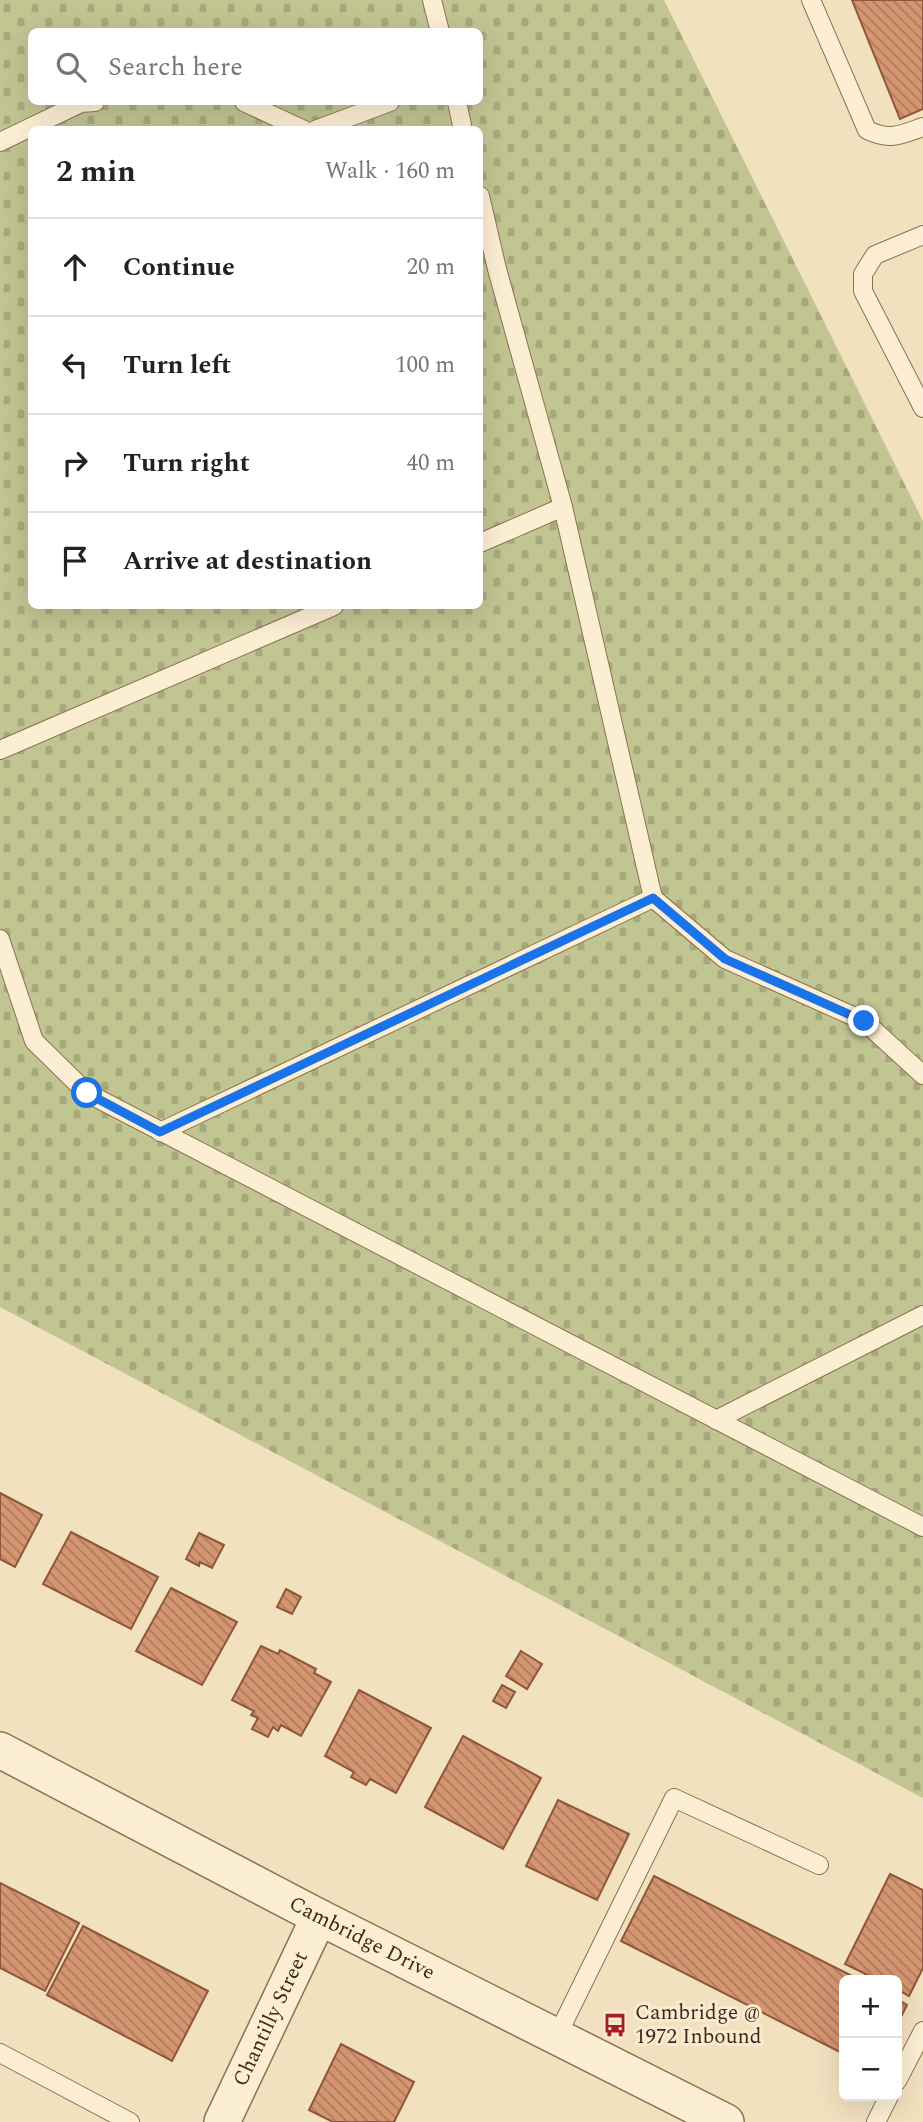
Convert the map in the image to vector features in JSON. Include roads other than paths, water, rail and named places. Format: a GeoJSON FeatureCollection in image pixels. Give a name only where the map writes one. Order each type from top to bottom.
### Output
{"type":"FeatureCollection","features":[{"type":"Feature","properties":{"kind":"street","name":"Cambridge Drive"},"geometry":{"type":"LineString","coordinates":[[0,1750],[319,1917],[726,2122]]}},
{"type":"Feature","properties":{"kind":"street","name":"Chantilly Street"},"geometry":{"type":"LineString","coordinates":[[222,2122],[319,1917]]}},
{"type":"Feature","properties":{"kind":"lane"},"geometry":{"type":"LineString","coordinates":[[432,0],[439,28]]}},
{"type":"Feature","properties":{"kind":"lane"},"geometry":{"type":"LineString","coordinates":[[811,0],[867,130],[879,136],[896,137],[923,127]]}},
{"type":"Feature","properties":{"kind":"lane"},"geometry":{"type":"LineString","coordinates":[[33,126],[77,105]]}},
{"type":"Feature","properties":{"kind":"lane"},"geometry":{"type":"LineString","coordinates":[[250,105],[295,126]]}},
{"type":"Feature","properties":{"kind":"lane"},"geometry":{"type":"LineString","coordinates":[[326,126],[382,105]]}},
{"type":"Feature","properties":{"kind":"lane"},"geometry":{"type":"LineString","coordinates":[[458,105],[462,126]]}},
{"type":"Feature","properties":{"kind":"lane"},"geometry":{"type":"LineString","coordinates":[[0,142],[28,129]]}},
{"type":"Feature","properties":{"kind":"lane"},"geometry":{"type":"LineString","coordinates":[[483,209],[563,507],[653,898],[725,959],[864,1021],[923,1075]]}},
{"type":"Feature","properties":{"kind":"lane"},"geometry":{"type":"LineString","coordinates":[[923,234],[875,255],[863,274],[863,291],[923,408]]}},
{"type":"Feature","properties":{"kind":"lane"},"geometry":{"type":"LineString","coordinates":[[483,258],[497,269]]}},
{"type":"Feature","properties":{"kind":"lane"},"geometry":{"type":"LineString","coordinates":[[483,542],[563,507]]}},
{"type":"Feature","properties":{"kind":"lane"},"geometry":{"type":"LineString","coordinates":[[0,750],[327,609]]}},
{"type":"Feature","properties":{"kind":"lane"},"geometry":{"type":"LineString","coordinates":[[160,1132],[653,898]]}},
{"type":"Feature","properties":{"kind":"lane"},"geometry":{"type":"LineString","coordinates":[[0,939],[34,1041],[87,1093],[923,1527]]}},
{"type":"Feature","properties":{"kind":"lane"},"geometry":{"type":"LineString","coordinates":[[716,1420],[923,1315]]}},
{"type":"Feature","properties":{"kind":"lane"},"geometry":{"type":"LineString","coordinates":[[556,2038],[674,1798],[819,1865]]}},
{"type":"Feature","properties":{"kind":"lane"},"geometry":{"type":"LineString","coordinates":[[902,2071],[923,2031]]}},
{"type":"Feature","properties":{"kind":"lane"},"geometry":{"type":"LineString","coordinates":[[0,2053],[131,2122]]}},
{"type":"Feature","properties":{"kind":"lane"},"geometry":{"type":"LineString","coordinates":[[876,2122],[886,2101]]}},
{"type":"Feature","properties":{"kind":"place","name":"Cambridge @ 1972 Inbound"},"geometry":{"type":"Point","coordinates":[615,2025]}}]}
